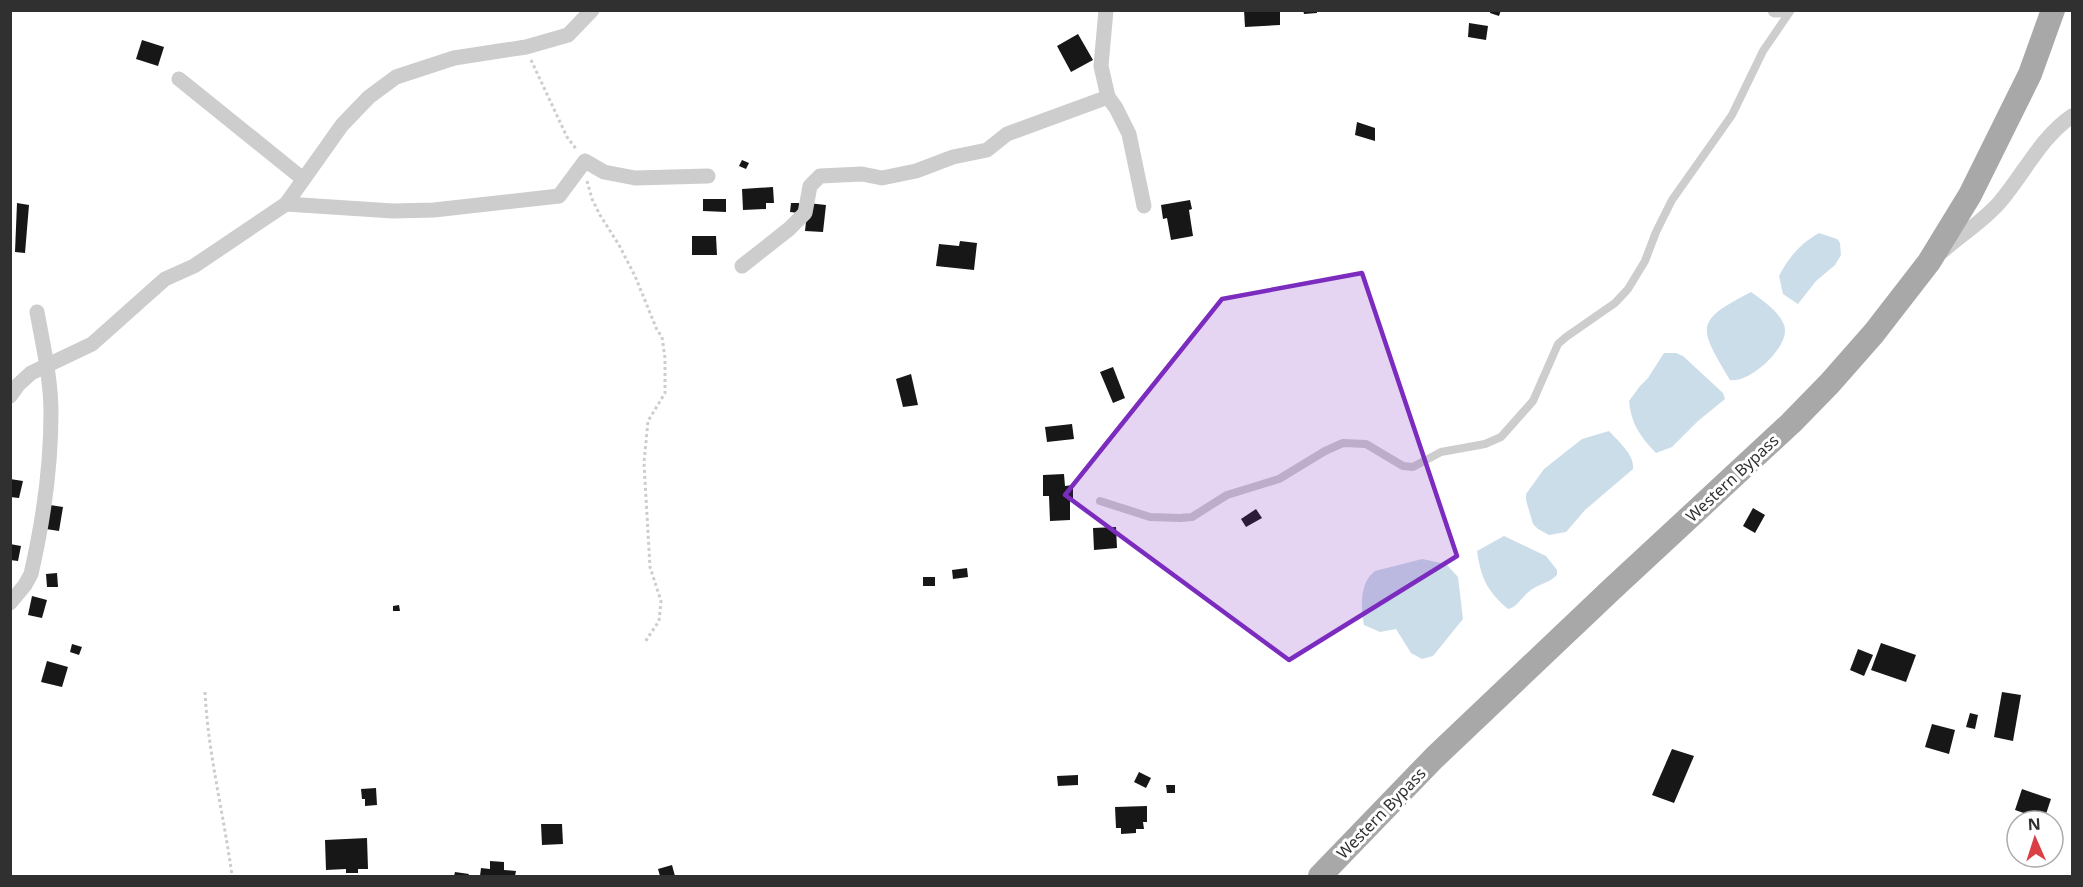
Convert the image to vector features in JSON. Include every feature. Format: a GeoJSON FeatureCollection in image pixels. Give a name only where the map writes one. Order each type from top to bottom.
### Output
{"type":"FeatureCollection","features":[{"type":"Feature","properties":{"kind":"main road","name":"Western Bypass"},"geometry":{"type":"LineString","coordinates":[[1320,876],[1434,758],[1791,423],[1874,333],[1929,262],[1970,195],[2030,75],[2054,10]]}},
{"type":"Feature","properties":{"kind":"street"},"geometry":{"type":"LineString","coordinates":[[10,396],[31,373],[92,344],[165,279],[194,266],[286,204],[342,124],[369,97],[396,77],[454,58],[525,47],[568,35],[592,10]]}},
{"type":"Feature","properties":{"kind":"street"},"geometry":{"type":"LineString","coordinates":[[1106,10],[1101,66],[1108,98],[1116,108],[1129,134],[1144,206]]}},
{"type":"Feature","properties":{"kind":"street"},"geometry":{"type":"LineString","coordinates":[[179,79],[303,179]]}},
{"type":"Feature","properties":{"kind":"street"},"geometry":{"type":"LineString","coordinates":[[742,266],[789,229],[805,213],[810,186],[820,176],[862,174],[882,178],[916,171],[953,157],[987,150],[1007,134],[1108,98]]}},
{"type":"Feature","properties":{"kind":"street"},"geometry":{"type":"LineString","coordinates":[[1929,262],[1998,203],[2033,154],[2060,124],[2073,116]]}},
{"type":"Feature","properties":{"kind":"street"},"geometry":{"type":"LineString","coordinates":[[286,204],[393,211],[434,210],[559,196],[585,161],[604,171],[635,178],[708,176]]}},
{"type":"Feature","properties":{"kind":"street"},"geometry":{"type":"LineString","coordinates":[[10,603],[31,574],[44,507],[51,413],[47,366],[37,312]]}},
{"type":"Feature","properties":{"kind":"lane"},"geometry":{"type":"LineString","coordinates":[[1100,501],[1150,517],[1192,517],[1227,495],[1279,479],[1325,451],[1343,443],[1366,444],[1403,466],[1413,467],[1441,452],[1485,444],[1501,437],[1533,401],[1558,344],[1615,303],[1628,289],[1645,261],[1672,200],[1732,115],[1763,51],[1791,10]]}},
{"type":"Feature","properties":{"kind":"path"},"geometry":{"type":"LineString","coordinates":[[525,47],[567,137],[585,161],[587,183],[592,199],[635,276],[662,337],[665,358],[665,393],[648,421],[644,463],[650,567],[661,601],[659,621],[645,642]]}},
{"type":"Feature","properties":{"kind":"path"},"geometry":{"type":"LineString","coordinates":[[205,692],[207,730],[232,876]]}},
{"type":"Feature","properties":{"kind":"highlighted area"},"geometry":{"type":"Polygon","coordinates":[[[1362,273],[1457,556],[1289,660],[1065,495],[1222,299],[1362,273]]]}},
{"type":"Feature","properties":{"kind":"water"},"geometry":{"type":"Polygon","coordinates":[[[1819,233],[1837,239],[1840,243],[1841,255],[1835,265],[1816,281],[1798,304],[1783,294],[1779,276],[1796,252],[1819,233]]]}},
{"type":"Feature","properties":{"kind":"water"},"geometry":{"type":"Polygon","coordinates":[[[1751,292],[1778,315],[1784,325],[1785,333],[1776,352],[1758,370],[1738,380],[1730,380],[1712,348],[1707,327],[1719,311],[1751,292]]]}},
{"type":"Feature","properties":{"kind":"water"},"geometry":{"type":"Polygon","coordinates":[[[1664,353],[1676,353],[1683,356],[1723,393],[1725,399],[1698,421],[1672,447],[1656,453],[1637,429],[1629,401],[1648,378],[1664,353]]]}},
{"type":"Feature","properties":{"kind":"water"},"geometry":{"type":"Polygon","coordinates":[[[1609,431],[1629,453],[1633,469],[1585,510],[1566,532],[1549,535],[1538,529],[1533,524],[1526,494],[1544,469],[1582,439],[1609,431]]]}},
{"type":"Feature","properties":{"kind":"water"},"geometry":{"type":"Polygon","coordinates":[[[1504,536],[1546,556],[1557,570],[1554,578],[1531,590],[1515,606],[1508,609],[1486,583],[1477,551],[1504,536]]]}},
{"type":"Feature","properties":{"kind":"water"},"geometry":{"type":"Polygon","coordinates":[[[1422,559],[1446,564],[1458,577],[1463,619],[1433,656],[1422,659],[1411,653],[1396,629],[1380,632],[1364,625],[1362,596],[1366,582],[1375,571],[1422,559]]]}},
{"type":"Feature","properties":{"kind":"building"},"geometry":{"type":"Polygon","coordinates":[[[1244,10],[1280,10],[1280,25],[1245,27],[1244,10]]]}},
{"type":"Feature","properties":{"kind":"building"},"geometry":{"type":"Polygon","coordinates":[[[1303,10],[1317,10],[1317,13],[1304,14],[1303,10]]]}},
{"type":"Feature","properties":{"kind":"building"},"geometry":{"type":"Polygon","coordinates":[[[1490,10],[1501,10],[1499,16],[1490,13],[1490,10]]]}},
{"type":"Feature","properties":{"kind":"building"},"geometry":{"type":"Polygon","coordinates":[[[1469,23],[1488,26],[1486,40],[1468,37],[1469,23]]]}},
{"type":"Feature","properties":{"kind":"building"},"geometry":{"type":"Polygon","coordinates":[[[1078,34],[1093,60],[1071,72],[1057,46],[1078,34]]]}},
{"type":"Feature","properties":{"kind":"building"},"geometry":{"type":"Polygon","coordinates":[[[142,40],[164,47],[158,66],[136,59],[142,40]]]}},
{"type":"Feature","properties":{"kind":"building"},"geometry":{"type":"Polygon","coordinates":[[[1357,122],[1375,128],[1375,141],[1355,135],[1357,122]]]}},
{"type":"Feature","properties":{"kind":"building"},"geometry":{"type":"Polygon","coordinates":[[[742,160],[749,163],[746,169],[739,166],[742,160]]]}},
{"type":"Feature","properties":{"kind":"building"},"geometry":{"type":"Polygon","coordinates":[[[773,187],[774,203],[766,203],[766,209],[743,210],[742,189],[773,187]]]}},
{"type":"Feature","properties":{"kind":"building"},"geometry":{"type":"Polygon","coordinates":[[[703,199],[726,199],[726,212],[703,211],[703,199]]]}},
{"type":"Feature","properties":{"kind":"building"},"geometry":{"type":"Polygon","coordinates":[[[1190,200],[1192,209],[1189,210],[1193,236],[1171,240],[1167,218],[1163,219],[1161,205],[1190,200]]]}},
{"type":"Feature","properties":{"kind":"building"},"geometry":{"type":"Polygon","coordinates":[[[17,203],[29,205],[25,253],[15,252],[17,203]]]}},
{"type":"Feature","properties":{"kind":"building"},"geometry":{"type":"Polygon","coordinates":[[[791,203],[799,203],[799,213],[790,212],[791,203]]]}},
{"type":"Feature","properties":{"kind":"building"},"geometry":{"type":"Polygon","coordinates":[[[808,203],[826,205],[823,232],[805,231],[808,203]]]}},
{"type":"Feature","properties":{"kind":"building"},"geometry":{"type":"Polygon","coordinates":[[[692,236],[716,236],[717,255],[692,255],[692,236]]]}},
{"type":"Feature","properties":{"kind":"building"},"geometry":{"type":"Polygon","coordinates":[[[960,241],[977,243],[974,270],[936,266],[939,244],[959,246],[960,241]]]}},
{"type":"Feature","properties":{"kind":"building"},"geometry":{"type":"Polygon","coordinates":[[[1113,367],[1125,398],[1113,403],[1100,372],[1113,367]]]}},
{"type":"Feature","properties":{"kind":"building"},"geometry":{"type":"Polygon","coordinates":[[[911,374],[918,405],[903,407],[896,379],[911,374]]]}},
{"type":"Feature","properties":{"kind":"building"},"geometry":{"type":"Polygon","coordinates":[[[1072,424],[1074,439],[1047,442],[1045,427],[1072,424]]]}},
{"type":"Feature","properties":{"kind":"building"},"geometry":{"type":"Polygon","coordinates":[[[1064,474],[1065,486],[1073,485],[1070,520],[1050,521],[1049,496],[1043,496],[1043,475],[1064,474]]]}},
{"type":"Feature","properties":{"kind":"building"},"geometry":{"type":"Polygon","coordinates":[[[10,479],[23,481],[19,498],[10,497],[10,479]]]}},
{"type":"Feature","properties":{"kind":"building"},"geometry":{"type":"Polygon","coordinates":[[[50,505],[63,507],[59,531],[46,529],[50,505]]]}},
{"type":"Feature","properties":{"kind":"building"},"geometry":{"type":"Polygon","coordinates":[[[1753,508],[1765,515],[1755,533],[1743,526],[1753,508]]]}},
{"type":"Feature","properties":{"kind":"building"},"geometry":{"type":"Polygon","coordinates":[[[1256,509],[1262,518],[1246,527],[1241,519],[1256,509]]]}},
{"type":"Feature","properties":{"kind":"building"},"geometry":{"type":"Polygon","coordinates":[[[1116,527],[1117,548],[1094,550],[1093,528],[1116,527]]]}},
{"type":"Feature","properties":{"kind":"building"},"geometry":{"type":"Polygon","coordinates":[[[10,544],[21,546],[18,561],[10,560],[10,544]]]}},
{"type":"Feature","properties":{"kind":"building"},"geometry":{"type":"Polygon","coordinates":[[[967,568],[968,577],[953,579],[952,570],[967,568]]]}},
{"type":"Feature","properties":{"kind":"building"},"geometry":{"type":"Polygon","coordinates":[[[57,573],[58,587],[47,587],[46,574],[57,573]]]}},
{"type":"Feature","properties":{"kind":"building"},"geometry":{"type":"Polygon","coordinates":[[[923,577],[935,577],[935,586],[923,586],[923,577]]]}},
{"type":"Feature","properties":{"kind":"building"},"geometry":{"type":"Polygon","coordinates":[[[32,596],[47,600],[42,618],[28,615],[32,596]]]}},
{"type":"Feature","properties":{"kind":"building"},"geometry":{"type":"Polygon","coordinates":[[[399,605],[400,611],[393,611],[393,606],[399,605]]]}},
{"type":"Feature","properties":{"kind":"building"},"geometry":{"type":"Polygon","coordinates":[[[1881,643],[1916,655],[1906,682],[1871,670],[1881,643]]]}},
{"type":"Feature","properties":{"kind":"building"},"geometry":{"type":"Polygon","coordinates":[[[72,644],[82,647],[79,655],[70,652],[72,644]]]}},
{"type":"Feature","properties":{"kind":"building"},"geometry":{"type":"Polygon","coordinates":[[[1858,649],[1873,655],[1864,676],[1850,670],[1858,649]]]}},
{"type":"Feature","properties":{"kind":"building"},"geometry":{"type":"Polygon","coordinates":[[[47,661],[68,667],[62,687],[41,682],[47,661]]]}},
{"type":"Feature","properties":{"kind":"building"},"geometry":{"type":"Polygon","coordinates":[[[2002,692],[2021,695],[2013,741],[1994,737],[2002,692]]]}},
{"type":"Feature","properties":{"kind":"building"},"geometry":{"type":"Polygon","coordinates":[[[1970,713],[1978,715],[1975,729],[1966,727],[1970,713]]]}},
{"type":"Feature","properties":{"kind":"building"},"geometry":{"type":"Polygon","coordinates":[[[1932,724],[1955,730],[1949,754],[1925,747],[1932,724]]]}},
{"type":"Feature","properties":{"kind":"building"},"geometry":{"type":"Polygon","coordinates":[[[1672,749],[1694,756],[1674,803],[1652,795],[1672,749]]]}},
{"type":"Feature","properties":{"kind":"building"},"geometry":{"type":"Polygon","coordinates":[[[1139,772],[1151,778],[1146,788],[1134,782],[1139,772]]]}},
{"type":"Feature","properties":{"kind":"building"},"geometry":{"type":"Polygon","coordinates":[[[1078,775],[1078,785],[1058,786],[1057,776],[1078,775]]]}},
{"type":"Feature","properties":{"kind":"building"},"geometry":{"type":"Polygon","coordinates":[[[1166,785],[1175,785],[1175,793],[1167,793],[1166,785]]]}},
{"type":"Feature","properties":{"kind":"building"},"geometry":{"type":"Polygon","coordinates":[[[376,788],[377,805],[365,806],[361,789],[376,788]]]}},
{"type":"Feature","properties":{"kind":"building"},"geometry":{"type":"Polygon","coordinates":[[[2022,789],[2051,799],[2048,809],[2015,809],[2022,789]]]}},
{"type":"Feature","properties":{"kind":"building"},"geometry":{"type":"Polygon","coordinates":[[[1147,806],[1147,822],[1143,822],[1144,829],[1136,829],[1136,833],[1121,834],[1121,828],[1116,828],[1115,807],[1147,806]]]}},
{"type":"Feature","properties":{"kind":"building"},"geometry":{"type":"Polygon","coordinates":[[[541,824],[562,824],[563,844],[542,845],[541,824]]]}},
{"type":"Feature","properties":{"kind":"building"},"geometry":{"type":"Polygon","coordinates":[[[367,838],[368,869],[358,869],[358,873],[346,873],[346,869],[326,870],[325,840],[367,838]]]}},
{"type":"Feature","properties":{"kind":"building"},"geometry":{"type":"Polygon","coordinates":[[[490,861],[504,862],[504,870],[516,871],[515,876],[480,876],[481,868],[490,869],[490,861]]]}},
{"type":"Feature","properties":{"kind":"building"},"geometry":{"type":"Polygon","coordinates":[[[672,865],[675,876],[660,876],[658,869],[672,865]]]}},
{"type":"Feature","properties":{"kind":"building"},"geometry":{"type":"Polygon","coordinates":[[[455,872],[469,874],[468,876],[454,876],[455,872]]]}}]}
